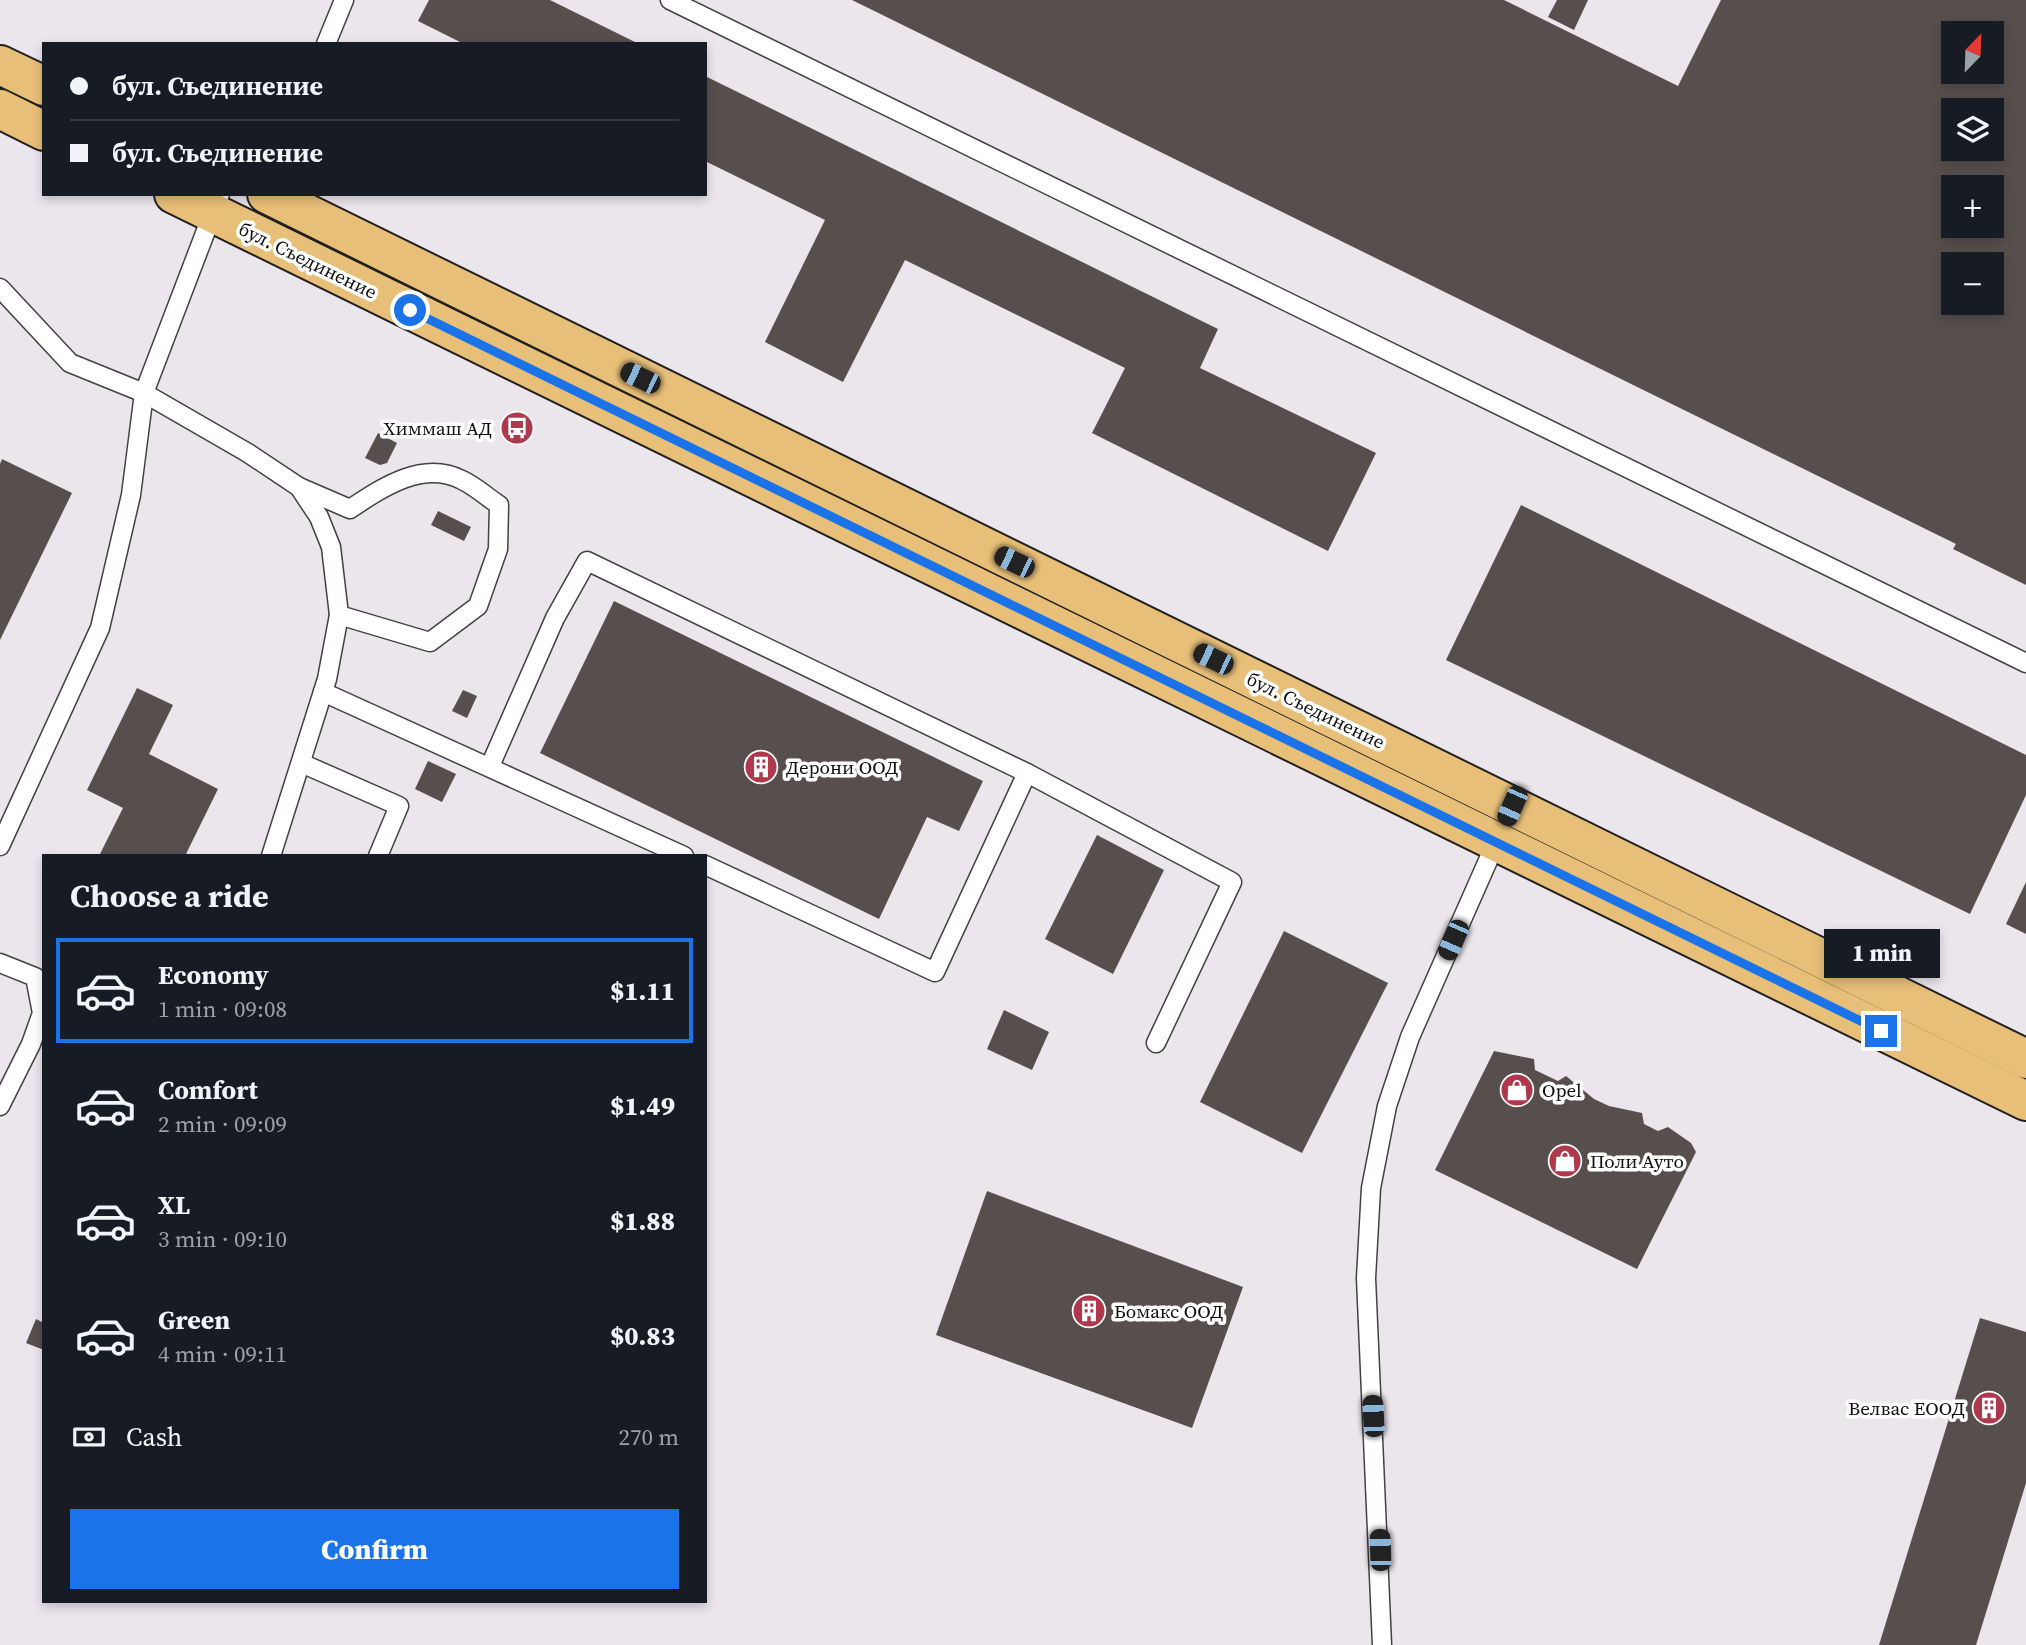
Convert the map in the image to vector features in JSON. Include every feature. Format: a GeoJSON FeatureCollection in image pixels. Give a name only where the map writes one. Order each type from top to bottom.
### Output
{"type":"FeatureCollection","features":[{"type":"Feature","properties":{"kind":"main road"},"geometry":{"type":"LineString","coordinates":[[0,65],[42,85]]}},
{"type":"Feature","properties":{"kind":"main road"},"geometry":{"type":"LineString","coordinates":[[0,109],[42,130]]}},
{"type":"Feature","properties":{"kind":"main road","name":"бул. Съединение"},"geometry":{"type":"LineString","coordinates":[[182,196],[216,204],[1496,843],[2026,1101]]}},
{"type":"Feature","properties":{"kind":"main road","name":"бул. Съединение"},"geometry":{"type":"LineString","coordinates":[[271,196],[2026,1059]]}},
{"type":"Feature","properties":{"kind":"lane"},"geometry":{"type":"LineString","coordinates":[[327,42],[344,0]]}},
{"type":"Feature","properties":{"kind":"lane"},"geometry":{"type":"LineString","coordinates":[[670,0],[2026,663]]}},
{"type":"Feature","properties":{"kind":"lane"},"geometry":{"type":"LineString","coordinates":[[0,846],[100,628],[131,495],[144,393],[216,204]]}},
{"type":"Feature","properties":{"kind":"lane"},"geometry":{"type":"LineString","coordinates":[[0,288],[70,363],[144,393],[248,453],[299,487],[350,509],[373,494],[419,472],[461,479],[499,505],[498,549],[478,606],[430,642],[339,615]]}},
{"type":"Feature","properties":{"kind":"lane"},"geometry":{"type":"LineString","coordinates":[[272,854],[323,692],[339,615],[331,547],[319,517],[299,487]]}},
{"type":"Feature","properties":{"kind":"lane"},"geometry":{"type":"LineString","coordinates":[[490,766],[555,618],[587,561],[1027,772],[1232,882],[1156,1043]]}},
{"type":"Feature","properties":{"kind":"lane"},"geometry":{"type":"LineString","coordinates":[[323,692],[680,854]]}},
{"type":"Feature","properties":{"kind":"lane"},"geometry":{"type":"LineString","coordinates":[[301,763],[399,806],[379,854]]}},
{"type":"Feature","properties":{"kind":"lane"},"geometry":{"type":"LineString","coordinates":[[707,867],[935,972],[1027,772]]}},
{"type":"Feature","properties":{"kind":"lane"},"geometry":{"type":"LineString","coordinates":[[1382,1645],[1366,1278],[1371,1188],[1387,1106],[1410,1037],[1512,806]]}},
{"type":"Feature","properties":{"kind":"lane"},"geometry":{"type":"LineString","coordinates":[[0,963],[35,977],[42,1013],[31,1044],[0,1106]]}},
{"type":"Feature","properties":{"kind":"shaded area"},"geometry":{"type":"Polygon","coordinates":[[[0,0],[2026,0],[2026,1645],[0,1645],[0,0]]]}},
{"type":"Feature","properties":{"kind":"building"},"geometry":{"type":"Polygon","coordinates":[[[429,0],[550,0],[635,42],[460,42],[418,21],[429,0]]]}},
{"type":"Feature","properties":{"kind":"building"},"geometry":{"type":"Polygon","coordinates":[[[852,0],[1504,0],[1678,86],[1721,0],[2026,0],[2026,585],[1953,549],[1956,544],[852,0]]]}},
{"type":"Feature","properties":{"kind":"building"},"geometry":{"type":"Polygon","coordinates":[[[1557,0],[1588,0],[1574,30],[1548,17],[1557,0]]]}},
{"type":"Feature","properties":{"kind":"building"},"geometry":{"type":"Polygon","coordinates":[[[707,77],[1218,329],[1200,368],[1376,453],[1328,551],[1092,433],[1125,368],[905,260],[843,382],[765,342],[825,220],[707,162],[707,77]]]}},
{"type":"Feature","properties":{"kind":"building"},"geometry":{"type":"Polygon","coordinates":[[[378,433],[397,443],[387,463],[380,465],[365,458],[378,433]]]}},
{"type":"Feature","properties":{"kind":"building"},"geometry":{"type":"Polygon","coordinates":[[[2,459],[72,493],[0,640],[0,464],[2,459]]]}},
{"type":"Feature","properties":{"kind":"building"},"geometry":{"type":"Polygon","coordinates":[[[1521,505],[2026,755],[2026,795],[1970,914],[1446,660],[1521,505]]]}},
{"type":"Feature","properties":{"kind":"building"},"geometry":{"type":"Polygon","coordinates":[[[438,511],[471,527],[464,541],[431,525],[438,511]]]}},
{"type":"Feature","properties":{"kind":"building","name":"Дерони ООД"},"geometry":{"type":"Polygon","coordinates":[[[614,601],[983,781],[959,831],[927,817],[879,919],[540,753],[614,601]]]}},
{"type":"Feature","properties":{"kind":"building"},"geometry":{"type":"Polygon","coordinates":[[[137,688],[173,705],[149,754],[218,789],[186,854],[100,854],[123,808],[87,790],[137,688]]]}},
{"type":"Feature","properties":{"kind":"building"},"geometry":{"type":"Polygon","coordinates":[[[463,690],[477,696],[467,718],[452,711],[463,690]]]}},
{"type":"Feature","properties":{"kind":"building"},"geometry":{"type":"Polygon","coordinates":[[[428,761],[456,774],[442,802],[415,789],[428,761]]]}},
{"type":"Feature","properties":{"kind":"building"},"geometry":{"type":"Polygon","coordinates":[[[1097,835],[1164,870],[1113,974],[1045,939],[1097,835]]]}},
{"type":"Feature","properties":{"kind":"building"},"geometry":{"type":"Polygon","coordinates":[[[2026,882],[2026,934],[2006,924],[2026,882]]]}},
{"type":"Feature","properties":{"kind":"building"},"geometry":{"type":"Polygon","coordinates":[[[1284,931],[1388,983],[1302,1153],[1200,1102],[1284,931]]]}},
{"type":"Feature","properties":{"kind":"building"},"geometry":{"type":"Polygon","coordinates":[[[1004,1010],[1049,1032],[1032,1070],[987,1049],[1004,1010]]]}},
{"type":"Feature","properties":{"kind":"building","name":"Поли Ауто"},"geometry":{"type":"Polygon","coordinates":[[[1494,1051],[1534,1059],[1535,1070],[1558,1081],[1566,1076],[1594,1099],[1609,1106],[1642,1113],[1644,1124],[1658,1131],[1668,1127],[1691,1143],[1696,1152],[1637,1269],[1435,1170],[1494,1051]]]}},
{"type":"Feature","properties":{"kind":"building","name":"Бомакс ООД"},"geometry":{"type":"Polygon","coordinates":[[[987,1191],[1243,1287],[1192,1428],[936,1335],[987,1191]]]}},
{"type":"Feature","properties":{"kind":"building","name":"Велвас ЕООД"},"geometry":{"type":"Polygon","coordinates":[[[1980,1318],[2026,1332],[2026,1483],[1976,1645],[1879,1645],[1980,1318]]]}},
{"type":"Feature","properties":{"kind":"building"},"geometry":{"type":"Polygon","coordinates":[[[36,1319],[42,1322],[42,1349],[26,1343],[36,1319]]]}},
{"type":"Feature","properties":{"kind":"place","name":"Химмаш АД"},"geometry":{"type":"Point","coordinates":[517,428]}},
{"type":"Feature","properties":{"kind":"place","name":"Дерони ООД"},"geometry":{"type":"Point","coordinates":[761,767]}},
{"type":"Feature","properties":{"kind":"place","name":"Opel"},"geometry":{"type":"Point","coordinates":[1517,1090]}},
{"type":"Feature","properties":{"kind":"place","name":"Поли Ауто"},"geometry":{"type":"Point","coordinates":[1565,1161]}},
{"type":"Feature","properties":{"kind":"place","name":"Бомакс ООД"},"geometry":{"type":"Point","coordinates":[1089,1311]}},
{"type":"Feature","properties":{"kind":"place","name":"Велвас ЕООД"},"geometry":{"type":"Point","coordinates":[1989,1408]}},
{"type":"Feature","properties":{"kind":"route"},"geometry":{"type":"LineString","coordinates":[[410,310],[1881,1031]]}}]}
